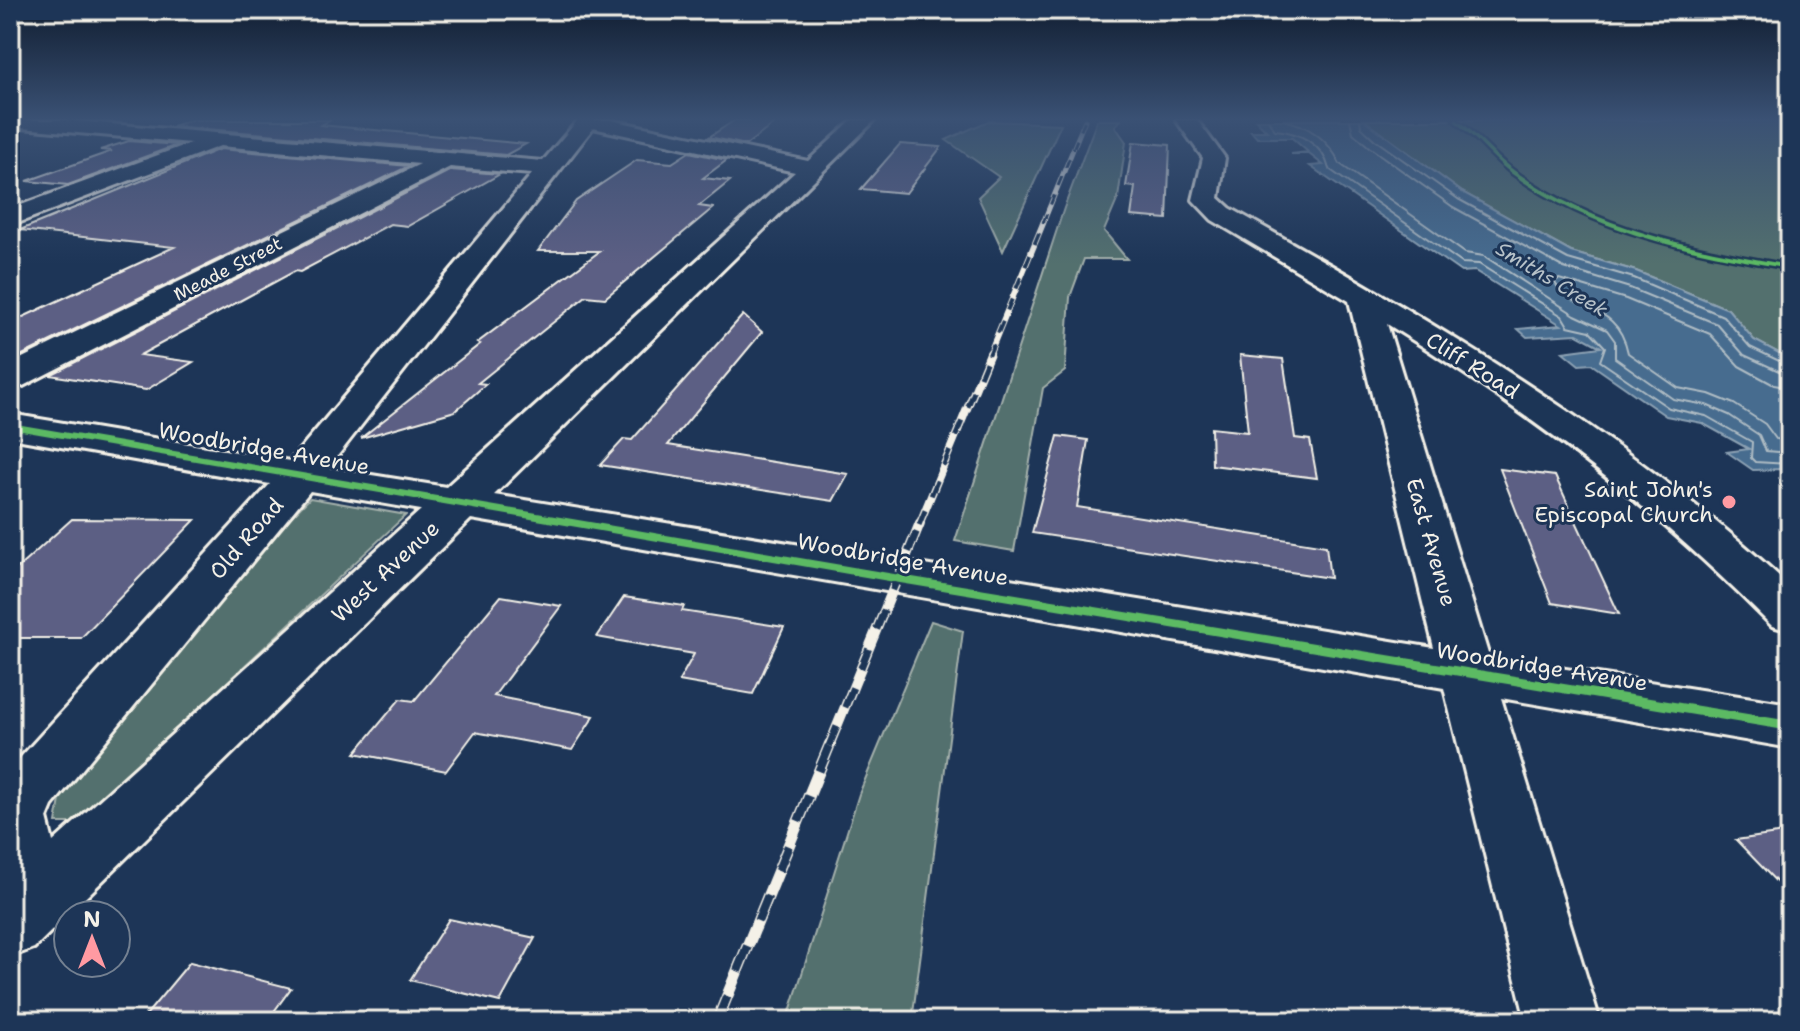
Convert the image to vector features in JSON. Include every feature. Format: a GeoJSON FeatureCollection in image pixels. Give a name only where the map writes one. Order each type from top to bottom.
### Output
{"type":"FeatureCollection","features":[{"type":"Feature","properties":{"kind":"street"},"geometry":{"type":"LineString","coordinates":[[10,218],[146,168]]}},
{"type":"Feature","properties":{"kind":"street","name":"Meade Street"},"geometry":{"type":"LineString","coordinates":[[10,378],[430,168]]}},
{"type":"Feature","properties":{"kind":"street"},"geometry":{"type":"LineString","coordinates":[[542,168],[552,169]]}},
{"type":"Feature","properties":{"kind":"street"},"geometry":{"type":"LineString","coordinates":[[810,168],[814,169]]}},
{"type":"Feature","properties":{"kind":"street","name":"Cliff Road"},"geometry":{"type":"LineString","coordinates":[[1212,168],[1206,200],[1221,214],[1363,295],[1543,409],[1631,475],[1790,614]]}},
{"type":"Feature","properties":{"kind":"street","name":"Old Road"},"geometry":{"type":"LineString","coordinates":[[26,910],[24,853],[16,818],[26,793],[301,475],[552,169]]}},
{"type":"Feature","properties":{"kind":"street","name":"West Avenue"},"geometry":{"type":"LineString","coordinates":[[26,910],[814,169]]}},
{"type":"Feature","properties":{"kind":"street","name":"East Avenue"},"geometry":{"type":"LineString","coordinates":[[1363,295],[1470,674],[1563,1021]]}},
{"type":"Feature","properties":{"kind":"street","name":"Woodbridge Avenue"},"geometry":{"type":"LineString","coordinates":[[10,426],[1790,726]]}},
{"type":"Feature","properties":{"kind":"green space"},"geometry":{"type":"Polygon","coordinates":[[[986,168],[1041,168],[1003,251],[978,197],[999,177],[986,168]]]}},
{"type":"Feature","properties":{"kind":"green space"},"geometry":{"type":"Polygon","coordinates":[[[1079,168],[1122,168],[1118,198],[1104,231],[1127,259],[1084,259],[1070,297],[1065,371],[1043,388],[1014,551],[955,541],[1079,168]]]}},
{"type":"Feature","properties":{"kind":"green space"},"geometry":{"type":"Polygon","coordinates":[[[1429,168],[1790,168],[1790,359],[1754,340],[1728,309],[1636,271],[1571,252],[1462,192],[1429,168]]]}},
{"type":"Feature","properties":{"kind":"green space"},"geometry":{"type":"Polygon","coordinates":[[[310,498],[406,515],[76,823],[56,823],[61,794],[275,533],[310,498]]]}},
{"type":"Feature","properties":{"kind":"green space"},"geometry":{"type":"Polygon","coordinates":[[[931,621],[963,631],[912,1021],[787,1021],[859,794],[931,621]]]}},
{"type":"Feature","properties":{"kind":"water","name":"Smiths Creek"},"geometry":{"type":"Polygon","coordinates":[[[1313,168],[1429,168],[1462,192],[1571,252],[1636,271],[1728,309],[1754,340],[1790,359],[1790,473],[1784,469],[1753,470],[1727,452],[1749,449],[1702,423],[1666,416],[1591,364],[1579,365],[1563,352],[1601,347],[1577,334],[1527,337],[1518,329],[1561,325],[1475,271],[1461,272],[1313,168]]]}},
{"type":"Feature","properties":{"kind":"building"},"geometry":{"type":"Polygon","coordinates":[[[64,168],[114,168],[68,185],[27,181],[64,168]]]}},
{"type":"Feature","properties":{"kind":"building"},"geometry":{"type":"Polygon","coordinates":[[[173,168],[405,168],[10,361],[10,323],[174,247],[20,230],[173,168]]]}},
{"type":"Feature","properties":{"kind":"building"},"geometry":{"type":"Polygon","coordinates":[[[625,168],[716,168],[703,178],[730,181],[699,206],[713,208],[605,298],[586,296],[478,383],[486,384],[455,411],[361,438],[480,344],[477,343],[600,251],[538,251],[576,201],[625,168]]]}},
{"type":"Feature","properties":{"kind":"building"},"geometry":{"type":"Polygon","coordinates":[[[879,168],[925,168],[906,193],[861,189],[879,168]]]}},
{"type":"Feature","properties":{"kind":"building"},"geometry":{"type":"Polygon","coordinates":[[[1129,168],[1169,168],[1167,219],[1131,216],[1135,187],[1126,186],[1129,168]]]}},
{"type":"Feature","properties":{"kind":"building"},"geometry":{"type":"Polygon","coordinates":[[[451,170],[500,174],[408,226],[390,224],[300,272],[295,271],[140,355],[193,362],[146,390],[50,375],[451,170]]]}},
{"type":"Feature","properties":{"kind":"building"},"geometry":{"type":"Polygon","coordinates":[[[743,315],[762,332],[668,445],[848,474],[833,501],[600,465],[624,439],[632,440],[743,315]]]}},
{"type":"Feature","properties":{"kind":"building"},"geometry":{"type":"Polygon","coordinates":[[[1240,355],[1283,359],[1295,438],[1310,440],[1317,478],[1212,465],[1211,428],[1248,432],[1240,355]]]}},
{"type":"Feature","properties":{"kind":"building"},"geometry":{"type":"Polygon","coordinates":[[[1058,436],[1088,440],[1077,507],[1326,546],[1330,578],[1032,533],[1058,436]]]}},
{"type":"Feature","properties":{"kind":"building"},"geometry":{"type":"Polygon","coordinates":[[[1500,469],[1555,476],[1619,614],[1552,603],[1500,469]]]}},
{"type":"Feature","properties":{"kind":"building"},"geometry":{"type":"Polygon","coordinates":[[[72,519],[195,520],[81,638],[10,638],[10,575],[72,519]]]}},
{"type":"Feature","properties":{"kind":"building"},"geometry":{"type":"Polygon","coordinates":[[[501,596],[561,606],[494,696],[594,716],[572,750],[475,732],[446,771],[355,753],[400,699],[414,701],[501,596]]]}},
{"type":"Feature","properties":{"kind":"building"},"geometry":{"type":"Polygon","coordinates":[[[624,597],[684,606],[682,611],[784,627],[753,694],[679,681],[694,654],[597,637],[624,597]]]}},
{"type":"Feature","properties":{"kind":"building"},"geometry":{"type":"Polygon","coordinates":[[[1790,832],[1790,896],[1736,840],[1790,832]]]}},
{"type":"Feature","properties":{"kind":"building"},"geometry":{"type":"Polygon","coordinates":[[[449,919],[535,938],[500,1002],[410,980],[449,919]]]}},
{"type":"Feature","properties":{"kind":"building"},"geometry":{"type":"Polygon","coordinates":[[[190,962],[291,988],[267,1021],[141,1021],[190,962]]]}},
{"type":"Feature","properties":{"kind":"railway"},"geometry":{"type":"LineString","coordinates":[[1043,223],[1065,168]]}},
{"type":"Feature","properties":{"kind":"railway"},"geometry":{"type":"LineString","coordinates":[[989,355],[1044,221]]}},
{"type":"Feature","properties":{"kind":"railway"},"geometry":{"type":"LineString","coordinates":[[919,525],[990,353]]}},
{"type":"Feature","properties":{"kind":"railway"},"geometry":{"type":"LineString","coordinates":[[829,746],[920,523]]}},
{"type":"Feature","properties":{"kind":"railway"},"geometry":{"type":"LineString","coordinates":[[717,1021],[830,744]]}},
{"type":"Feature","properties":{"kind":"cycle path"},"geometry":{"type":"LineString","coordinates":[[1508,168],[1579,211],[1646,237],[1790,267]]}},
{"type":"Feature","properties":{"kind":"cycle path"},"geometry":{"type":"LineString","coordinates":[[10,426],[900,579],[1790,726]]}},
{"type":"Feature","properties":{"kind":"place","name":"Saint John's Episcopal Church"},"geometry":{"type":"Point","coordinates":[1729,502]}}]}
